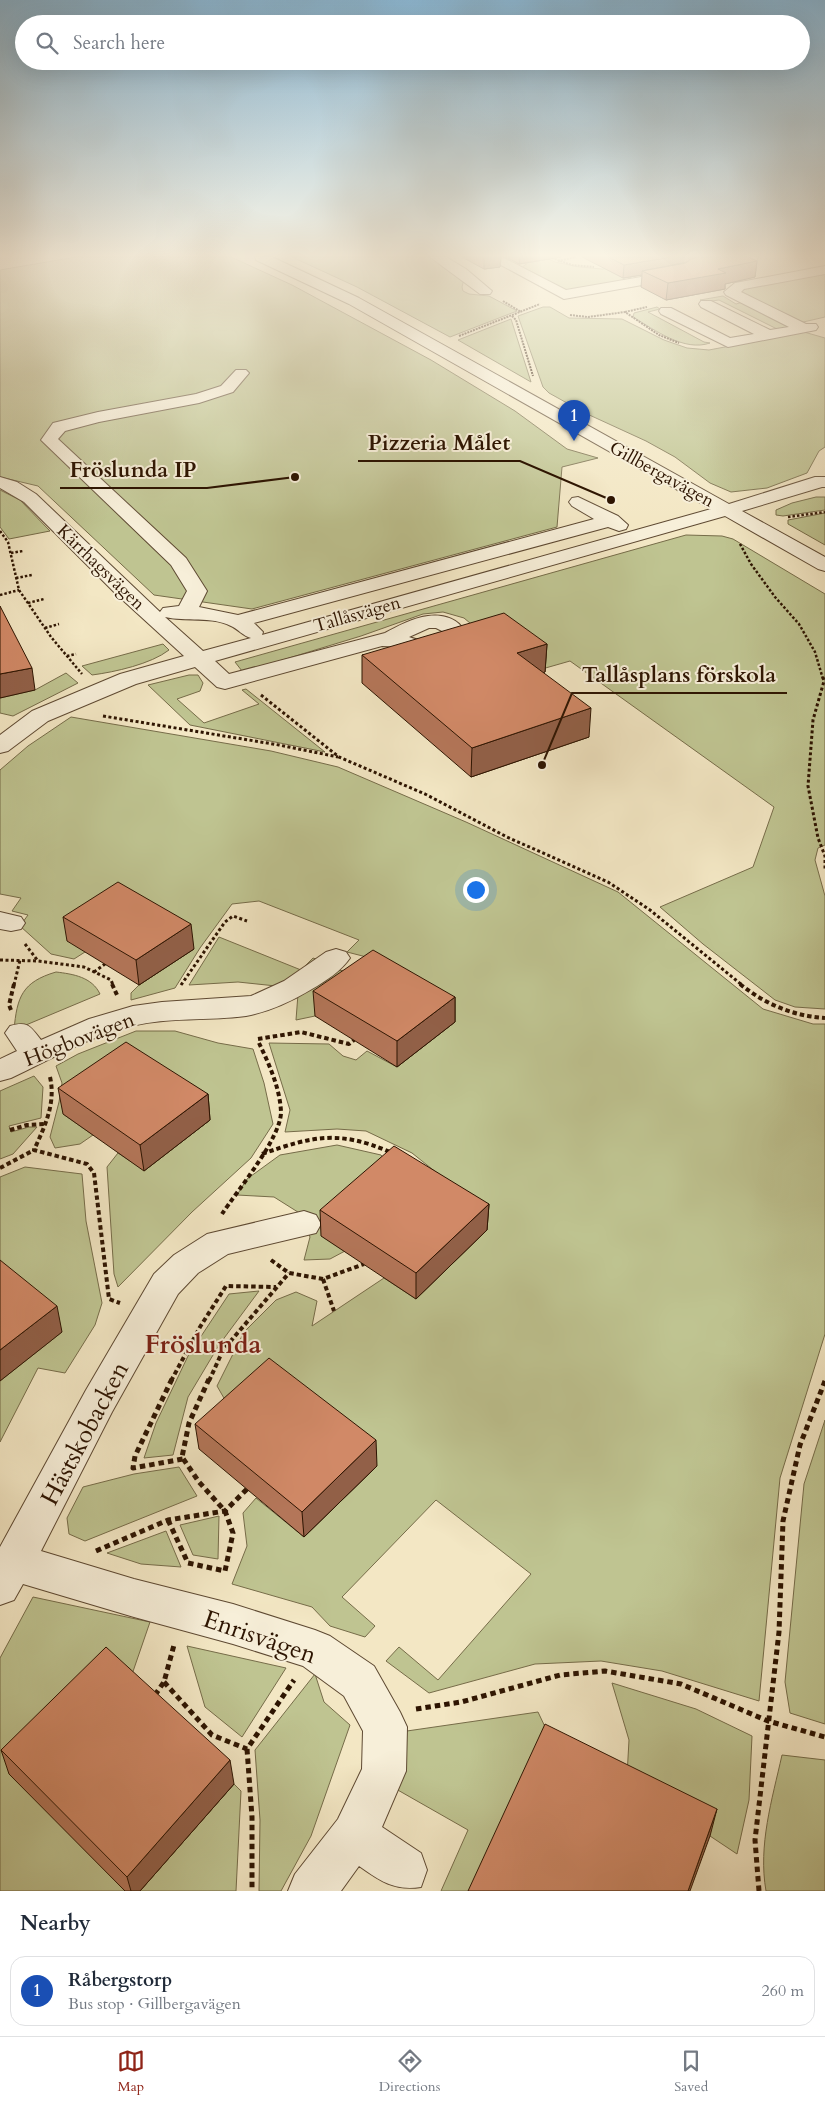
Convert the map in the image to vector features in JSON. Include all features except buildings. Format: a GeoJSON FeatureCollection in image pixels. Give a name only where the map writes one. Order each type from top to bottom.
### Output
{"type":"FeatureCollection","features":[{"type":"Feature","properties":{"kind":"street","name":"Gillbergavägen"},"geometry":{"type":"LineString","coordinates":[[434,345],[825,565]]}},
{"type":"Feature","properties":{"kind":"street"},"geometry":{"type":"LineString","coordinates":[[186,613],[197,592],[179,562],[49,440],[59,427],[98,417],[199,398],[227,389],[241,373]]}},
{"type":"Feature","properties":{"kind":"street","name":"Tallåsvägen"},"geometry":{"type":"LineString","coordinates":[[0,746],[40,716],[128,679],[727,510],[824,479]]}},
{"type":"Feature","properties":{"kind":"street","name":"Kärrhagsvägen"},"geometry":{"type":"LineString","coordinates":[[0,482],[12,486],[30,498],[147,612],[226,682],[243,679]]}},
{"type":"Feature","properties":{"kind":"street"},"geometry":{"type":"LineString","coordinates":[[578,502],[638,535]]}},
{"type":"Feature","properties":{"kind":"street"},"geometry":{"type":"LineString","coordinates":[[238,621],[611,520]]}},
{"type":"Feature","properties":{"kind":"street"},"geometry":{"type":"LineString","coordinates":[[147,612],[206,614],[238,621],[265,640]]}},
{"type":"Feature","properties":{"kind":"street"},"geometry":{"type":"LineString","coordinates":[[243,679],[381,640]]}},
{"type":"Feature","properties":{"kind":"street","name":"Högbovägen"},"geometry":{"type":"LineString","coordinates":[[0,1071],[91,1030],[134,1016],[179,1010],[249,1006],[288,991],[329,965],[336,958]]}},
{"type":"Feature","properties":{"kind":"street","name":"Hästskobacken"},"geometry":{"type":"LineString","coordinates":[[7,1574],[98,1401],[166,1284],[186,1264],[231,1241],[304,1224]]}},
{"type":"Feature","properties":{"kind":"street","name":"Enrisvägen"},"geometry":{"type":"LineString","coordinates":[[7,1574],[56,1575],[233,1624],[315,1650],[359,1681],[385,1727],[384,1771],[354,1835],[312,1891]]}},
{"type":"Feature","properties":{"kind":"street"},"geometry":{"type":"LineString","coordinates":[[354,1835],[404,1870]]}},
{"type":"Feature","properties":{"kind":"path"},"geometry":{"type":"LineString","coordinates":[[524,345],[535,381]]}},
{"type":"Feature","properties":{"kind":"path"},"geometry":{"type":"LineString","coordinates":[[687,345],[710,347],[718,345]]}},
{"type":"Feature","properties":{"kind":"path"},"geometry":{"type":"LineString","coordinates":[[785,518],[825,512]]}},
{"type":"Feature","properties":{"kind":"path"},"geometry":{"type":"LineString","coordinates":[[0,531],[8,542],[19,590],[44,628],[83,675]]}},
{"type":"Feature","properties":{"kind":"path"},"geometry":{"type":"LineString","coordinates":[[741,539],[739,545],[751,564],[775,597],[799,624],[815,652],[824,681],[814,720],[808,786],[818,838],[825,856],[825,870]]}},
{"type":"Feature","properties":{"kind":"path"},"geometry":{"type":"LineString","coordinates":[[11,554],[23,551]]}},
{"type":"Feature","properties":{"kind":"path"},"geometry":{"type":"LineString","coordinates":[[16,578],[32,575]]}},
{"type":"Feature","properties":{"kind":"path"},"geometry":{"type":"LineString","coordinates":[[0,595],[19,590]]}},
{"type":"Feature","properties":{"kind":"path"},"geometry":{"type":"LineString","coordinates":[[28,603],[44,599]]}},
{"type":"Feature","properties":{"kind":"path"},"geometry":{"type":"LineString","coordinates":[[44,628],[59,624]]}},
{"type":"Feature","properties":{"kind":"path"},"geometry":{"type":"LineString","coordinates":[[67,656],[76,654]]}},
{"type":"Feature","properties":{"kind":"path"},"geometry":{"type":"LineString","coordinates":[[243,679],[339,757]]}},
{"type":"Feature","properties":{"kind":"path"},"geometry":{"type":"LineString","coordinates":[[60,707],[339,757],[424,794],[507,838],[601,878],[650,910],[753,994],[788,1012],[806,1017],[825,1018]]}},
{"type":"Feature","properties":{"kind":"path"},"geometry":{"type":"LineString","coordinates":[[177,991],[225,922],[233,916],[248,921]]}},
{"type":"Feature","properties":{"kind":"path"},"geometry":{"type":"LineString","coordinates":[[6,921],[38,961]]}},
{"type":"Feature","properties":{"kind":"path"},"geometry":{"type":"LineString","coordinates":[[0,960],[38,961],[84,967],[111,980],[123,1019]]}},
{"type":"Feature","properties":{"kind":"path"},"geometry":{"type":"LineString","coordinates":[[0,1168],[34,1150],[46,1124],[50,1107],[51,1079],[35,1054],[9,1005],[20,960]]}},
{"type":"Feature","properties":{"kind":"path"},"geometry":{"type":"LineString","coordinates":[[94,972],[105,964]]}},
{"type":"Feature","properties":{"kind":"path"},"geometry":{"type":"LineString","coordinates":[[354,1040],[349,1044],[301,1032],[259,1041],[277,1091],[281,1114],[274,1136],[220,1216],[231,1241],[289,1273],[323,1279],[364,1264]]}},
{"type":"Feature","properties":{"kind":"path"},"geometry":{"type":"LineString","coordinates":[[10,1130],[27,1125],[46,1124]]}},
{"type":"Feature","properties":{"kind":"path"},"geometry":{"type":"LineString","coordinates":[[262,1154],[300,1140],[340,1136],[372,1143],[398,1156]]}},
{"type":"Feature","properties":{"kind":"path"},"geometry":{"type":"LineString","coordinates":[[34,1150],[88,1164],[94,1173],[109,1299],[149,1312]]}},
{"type":"Feature","properties":{"kind":"path"},"geometry":{"type":"LineString","coordinates":[[168,1520],[188,1563],[225,1571],[233,1533],[225,1510],[199,1482],[182,1457],[189,1423],[223,1350],[289,1273]]}},
{"type":"Feature","properties":{"kind":"path"},"geometry":{"type":"LineString","coordinates":[[323,1279],[334,1311]]}},
{"type":"Feature","properties":{"kind":"path"},"geometry":{"type":"LineString","coordinates":[[183,1459],[133,1468],[135,1456],[172,1378],[206,1314],[226,1286],[276,1287]]}},
{"type":"Feature","properties":{"kind":"path"},"geometry":{"type":"LineString","coordinates":[[759,1891],[755,1840],[779,1632],[783,1521],[800,1445],[825,1381]]}},
{"type":"Feature","properties":{"kind":"path"},"geometry":{"type":"LineString","coordinates":[[56,1575],[99,1549],[168,1520],[225,1510],[246,1489]]}},
{"type":"Feature","properties":{"kind":"path"},"geometry":{"type":"LineString","coordinates":[[153,1697],[164,1682],[184,1611]]}},
{"type":"Feature","properties":{"kind":"path"},"geometry":{"type":"LineString","coordinates":[[252,1891],[252,1817],[246,1749],[315,1650]]}},
{"type":"Feature","properties":{"kind":"path"},"geometry":{"type":"LineString","coordinates":[[378,1715],[461,1702],[560,1675],[605,1671],[681,1684],[768,1721],[825,1736]]}},
{"type":"Feature","properties":{"kind":"path"},"geometry":{"type":"LineString","coordinates":[[164,1682],[212,1735],[246,1749]]}},
{"type":"Feature","properties":{"kind":"green space"},"geometry":{"type":"Polygon","coordinates":[[[0,345],[404,345],[515,411],[567,449],[598,458],[562,467],[557,527],[252,609],[154,595],[38,486],[0,477],[0,345]]]}},
{"type":"Feature","properties":{"kind":"green space"},"geometry":{"type":"Polygon","coordinates":[[[467,345],[519,345],[531,382],[467,345]]]}},
{"type":"Feature","properties":{"kind":"green space"},"geometry":{"type":"Polygon","coordinates":[[[528,345],[679,345],[709,350],[734,345],[825,345],[825,447],[819,451],[807,473],[767,488],[731,492],[710,483],[675,457],[646,441],[585,413],[549,393],[543,387],[528,345]]]}},
{"type":"Feature","properties":{"kind":"green space"},"geometry":{"type":"Polygon","coordinates":[[[0,490],[20,500],[50,531],[9,539],[0,527],[0,490]]]}},
{"type":"Feature","properties":{"kind":"green space"},"geometry":{"type":"Polygon","coordinates":[[[816,497],[825,497],[825,510],[783,516],[776,515],[776,510],[792,503],[816,497]]]}},
{"type":"Feature","properties":{"kind":"green space"},"geometry":{"type":"Polygon","coordinates":[[[825,513],[825,545],[788,524],[788,520],[825,513]]]}},
{"type":"Feature","properties":{"kind":"green space"},"geometry":{"type":"Polygon","coordinates":[[[686,535],[722,536],[733,539],[825,594],[825,845],[818,848],[815,860],[825,896],[825,1009],[795,1007],[775,1000],[703,944],[660,907],[753,867],[774,807],[570,661],[542,669],[477,629],[464,618],[443,612],[423,614],[361,636],[253,669],[242,671],[235,662],[686,535]]]}},
{"type":"Feature","properties":{"kind":"green space"},"geometry":{"type":"Polygon","coordinates":[[[163,644],[169,650],[132,667],[92,675],[82,666],[163,644]]]}},
{"type":"Feature","properties":{"kind":"green space"},"geometry":{"type":"Polygon","coordinates":[[[66,673],[78,683],[13,716],[0,713],[0,698],[35,690],[66,673]]]}},
{"type":"Feature","properties":{"kind":"green space"},"geometry":{"type":"Polygon","coordinates":[[[189,675],[198,675],[203,683],[200,691],[177,699],[204,723],[259,704],[242,690],[246,689],[325,752],[190,725],[148,685],[189,675]]]}},
{"type":"Feature","properties":{"kind":"green space"},"geometry":{"type":"Polygon","coordinates":[[[71,717],[271,751],[338,767],[466,822],[618,892],[763,1009],[813,1024],[825,1024],[825,1334],[780,1478],[759,1701],[662,1671],[601,1661],[535,1664],[429,1693],[386,1661],[399,1647],[438,1680],[531,1574],[436,1500],[342,1597],[375,1626],[365,1637],[330,1626],[312,1607],[232,1584],[247,1546],[243,1513],[256,1498],[304,1537],[217,1386],[244,1332],[276,1300],[296,1292],[317,1301],[312,1326],[384,1278],[416,1299],[462,1193],[412,1153],[366,1131],[337,1129],[285,1132],[290,1110],[269,1043],[329,1044],[343,1056],[356,1060],[367,1051],[397,1067],[390,963],[347,952],[359,940],[259,901],[232,904],[200,948],[175,988],[131,1000],[131,993],[139,985],[193,949],[85,952],[74,959],[51,954],[20,926],[28,915],[12,911],[21,898],[0,894],[0,770],[28,746],[71,717]]]}},
{"type":"Feature","properties":{"kind":"green space"},"geometry":{"type":"Polygon","coordinates":[[[219,937],[301,970],[313,958],[319,960],[276,986],[238,982],[189,985],[219,937]]]}},
{"type":"Feature","properties":{"kind":"green space"},"geometry":{"type":"Polygon","coordinates":[[[351,970],[315,1016],[296,1020],[298,994],[332,971],[351,970]]]}},
{"type":"Feature","properties":{"kind":"green space"},"geometry":{"type":"Polygon","coordinates":[[[56,972],[75,975],[87,980],[97,988],[100,994],[14,1030],[17,1008],[23,992],[36,981],[56,972]]]}},
{"type":"Feature","properties":{"kind":"green space"},"geometry":{"type":"Polygon","coordinates":[[[136,1031],[175,1031],[218,1043],[253,1049],[264,1083],[273,1124],[251,1158],[192,1212],[118,1287],[114,1274],[107,1167],[118,1153],[144,1170],[210,1120],[63,1114],[93,1135],[80,1144],[55,1148],[50,1137],[62,1083],[56,1066],[78,1054],[136,1031]]]}},
{"type":"Feature","properties":{"kind":"green space"},"geometry":{"type":"Polygon","coordinates":[[[34,1076],[43,1087],[41,1118],[9,1126],[11,1132],[29,1127],[37,1127],[13,1154],[0,1159],[0,1091],[34,1076]]]}},
{"type":"Feature","properties":{"kind":"green space"},"geometry":{"type":"Polygon","coordinates":[[[337,1145],[381,1155],[394,1172],[322,1236],[345,1251],[330,1259],[304,1260],[310,1237],[301,1214],[274,1197],[237,1195],[247,1179],[280,1155],[337,1145]]]}},
{"type":"Feature","properties":{"kind":"green space"},"geometry":{"type":"Polygon","coordinates":[[[25,1167],[82,1174],[86,1221],[102,1303],[95,1325],[65,1373],[38,1368],[0,1442],[0,1381],[62,1332],[0,1281],[0,1177],[25,1167]]]}},
{"type":"Feature","properties":{"kind":"green space"},"geometry":{"type":"Polygon","coordinates":[[[259,1291],[219,1345],[188,1397],[173,1455],[144,1458],[156,1423],[188,1356],[229,1294],[259,1291]]]}},
{"type":"Feature","properties":{"kind":"green space"},"geometry":{"type":"Polygon","coordinates":[[[825,1420],[825,1724],[790,1713],[785,1682],[804,1484],[825,1420]]]}},
{"type":"Feature","properties":{"kind":"green space"},"geometry":{"type":"Polygon","coordinates":[[[179,1467],[197,1496],[85,1541],[69,1534],[67,1518],[83,1487],[134,1474],[179,1467]]]}},
{"type":"Feature","properties":{"kind":"green space"},"geometry":{"type":"Polygon","coordinates":[[[219,1516],[218,1559],[193,1555],[180,1525],[219,1516]]]}},
{"type":"Feature","properties":{"kind":"green space"},"geometry":{"type":"Polygon","coordinates":[[[166,1531],[181,1567],[141,1564],[107,1553],[166,1531]]]}},
{"type":"Feature","properties":{"kind":"green space"},"geometry":{"type":"Polygon","coordinates":[[[33,1597],[150,1622],[128,1686],[125,1891],[0,1891],[0,1658],[33,1597]]]}},
{"type":"Feature","properties":{"kind":"green space"},"geometry":{"type":"Polygon","coordinates":[[[187,1646],[286,1668],[242,1737],[205,1707],[187,1646]]]}},
{"type":"Feature","properties":{"kind":"green space"},"geometry":{"type":"Polygon","coordinates":[[[315,1674],[324,1702],[350,1725],[311,1836],[281,1891],[259,1891],[260,1820],[255,1750],[315,1674]]]}},
{"type":"Feature","properties":{"kind":"green space"},"geometry":{"type":"Polygon","coordinates":[[[612,1683],[696,1709],[752,1736],[749,1800],[737,1854],[710,1836],[626,1794],[629,1740],[612,1683]]]}},
{"type":"Feature","properties":{"kind":"green space"},"geometry":{"type":"Polygon","coordinates":[[[538,1712],[547,1731],[478,1891],[441,1891],[468,1830],[396,1789],[400,1732],[538,1712]]]}},
{"type":"Feature","properties":{"kind":"green space"},"geometry":{"type":"Polygon","coordinates":[[[782,1755],[825,1760],[825,1891],[766,1891],[764,1857],[767,1823],[782,1755]]]}},
{"type":"Feature","properties":{"kind":"green space"},"geometry":{"type":"Polygon","coordinates":[[[234,1784],[241,1791],[236,1891],[140,1891],[234,1784]]]}},
{"type":"Feature","properties":{"kind":"place","name":"Råbergstorp"},"geometry":{"type":"Point","coordinates":[574,441]}},
{"type":"Feature","properties":{"kind":"place","name":"Fröslunda IP"},"geometry":{"type":"Point","coordinates":[295,477]}},
{"type":"Feature","properties":{"kind":"place","name":"Pizzeria Målet"},"geometry":{"type":"Point","coordinates":[611,500]}},
{"type":"Feature","properties":{"kind":"place","name":"Tallåsplans förskola"},"geometry":{"type":"Point","coordinates":[542,765]}},
{"type":"Feature","properties":{"kind":"district","name":"Fröslunda"},"geometry":{"type":"Point","coordinates":[203,1344]}}]}
